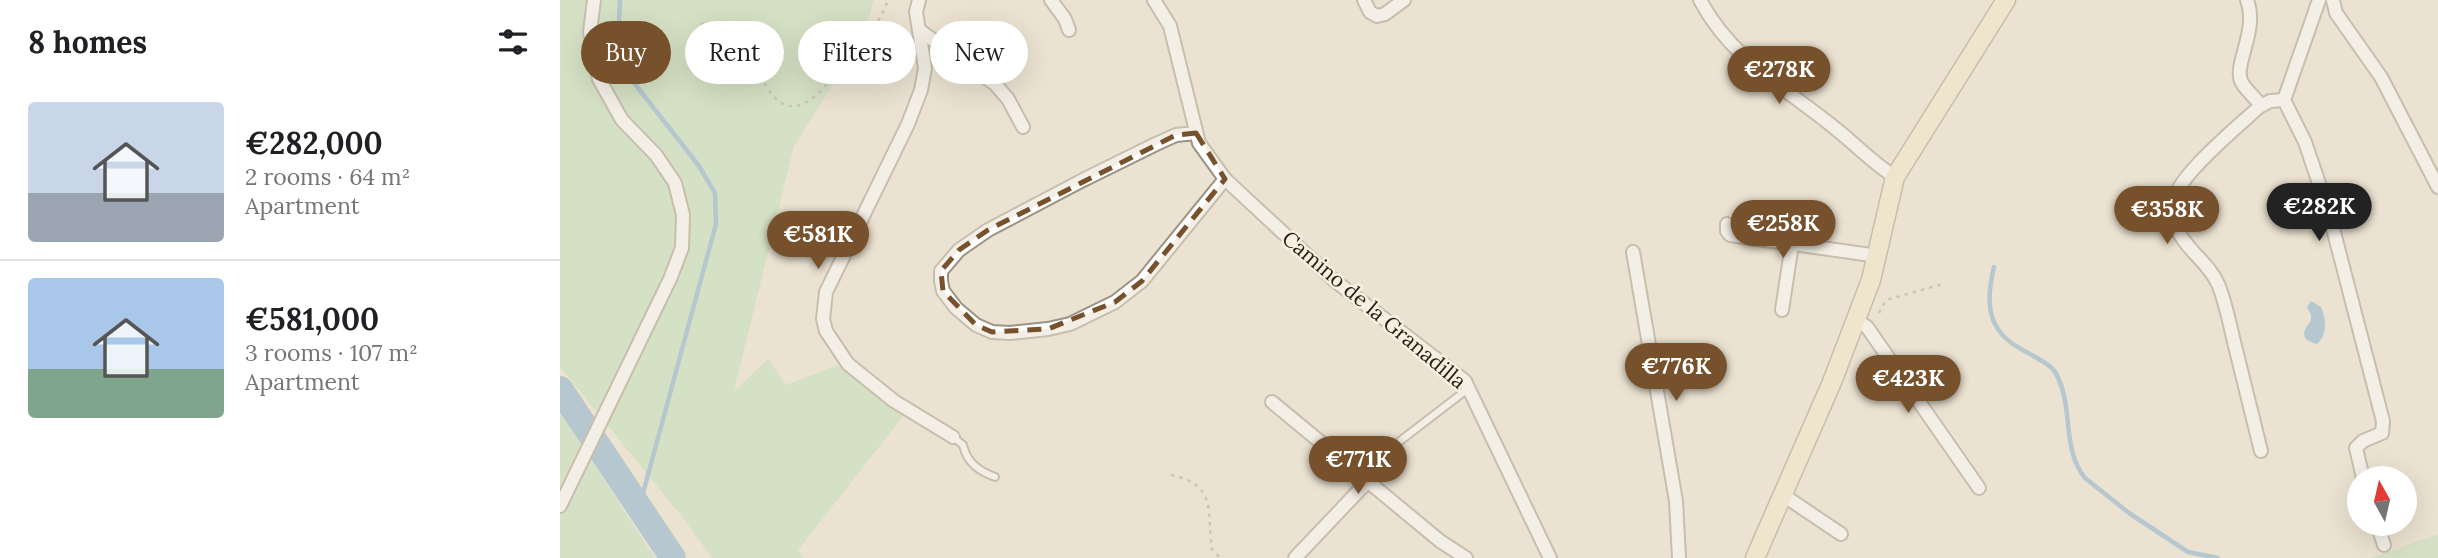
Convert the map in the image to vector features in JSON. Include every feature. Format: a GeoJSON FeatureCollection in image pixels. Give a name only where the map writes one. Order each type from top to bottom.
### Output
{"type":"FeatureCollection","features":[{"type":"Feature","properties":{"kind":"street"},"geometry":{"type":"LineString","coordinates":[[560,506],[670,279],[682,248],[683,215],[675,183],[656,155],[622,120],[599,79],[590,32],[594,0]]}},
{"type":"Feature","properties":{"kind":"street"},"geometry":{"type":"LineString","coordinates":[[919,0],[916,12],[925,68],[921,90],[908,124],[826,292],[823,318],[826,331],[848,363],[894,401],[953,437]]}},
{"type":"Feature","properties":{"kind":"street"},"geometry":{"type":"LineString","coordinates":[[1051,0],[1065,19],[1069,30]]}},
{"type":"Feature","properties":{"kind":"street","name":"Camino de la Granadilla"},"geometry":{"type":"LineString","coordinates":[[1154,0],[1170,26],[1199,143],[1224,179],[1335,281],[1465,381],[1550,558]]}},
{"type":"Feature","properties":{"kind":"street"},"geometry":{"type":"LineString","coordinates":[[1364,0],[1370,12],[1377,16],[1385,14],[1404,0]]}},
{"type":"Feature","properties":{"kind":"street"},"geometry":{"type":"LineString","coordinates":[[1700,0],[1711,20],[1732,46],[1772,82],[1801,101],[1895,177]]}},
{"type":"Feature","properties":{"kind":"street"},"geometry":{"type":"LineString","coordinates":[[1755,558],[1832,382],[1855,320],[1878,256],[1895,177],[2006,0]]}},
{"type":"Feature","properties":{"kind":"street"},"geometry":{"type":"LineString","coordinates":[[2247,0],[2252,20],[2239,69],[2240,77],[2261,105]]}},
{"type":"Feature","properties":{"kind":"street"},"geometry":{"type":"LineString","coordinates":[[2319,0],[2284,100],[2305,142],[2329,213],[2384,425],[2382,433],[2363,441],[2356,448],[2360,466]]}},
{"type":"Feature","properties":{"kind":"street"},"geometry":{"type":"LineString","coordinates":[[2333,0],[2336,13],[2381,77],[2438,187]]}},
{"type":"Feature","properties":{"kind":"street"},"geometry":{"type":"LineString","coordinates":[[919,30],[995,83],[1008,99],[1023,127]]}},
{"type":"Feature","properties":{"kind":"street"},"geometry":{"type":"LineString","coordinates":[[2261,450],[2217,282],[2185,245],[2177,229],[2173,202],[2185,179],[2199,163],[2261,105],[2284,100]]}},
{"type":"Feature","properties":{"kind":"street"},"geometry":{"type":"LineString","coordinates":[[1196,133],[1176,135],[1156,144],[988,230],[959,250],[941,271],[943,291],[956,308],[975,325],[992,332],[1010,333],[1070,324],[1115,302],[1142,281],[1224,179]]}},
{"type":"Feature","properties":{"kind":"street"},"geometry":{"type":"LineString","coordinates":[[1727,224],[1730,235],[1878,256]]}},
{"type":"Feature","properties":{"kind":"street"},"geometry":{"type":"LineString","coordinates":[[1782,310],[1792,244]]}},
{"type":"Feature","properties":{"kind":"street"},"geometry":{"type":"LineString","coordinates":[[1633,251],[1676,500],[1679,558]]}},
{"type":"Feature","properties":{"kind":"street"},"geometry":{"type":"LineString","coordinates":[[1855,320],[1867,327],[1979,488]]}},
{"type":"Feature","properties":{"kind":"street"},"geometry":{"type":"LineString","coordinates":[[1272,402],[1440,541],[1466,558]]}},
{"type":"Feature","properties":{"kind":"street"},"geometry":{"type":"LineString","coordinates":[[1295,558],[1362,478]]}},
{"type":"Feature","properties":{"kind":"street"},"geometry":{"type":"LineString","coordinates":[[1783,495],[1841,534]]}},
{"type":"Feature","properties":{"kind":"street"},"geometry":{"type":"LineString","coordinates":[[2381,536],[2384,545]]}},
{"type":"Feature","properties":{"kind":"lane"},"geometry":{"type":"LineString","coordinates":[[1362,478],[1469,388]]}},
{"type":"Feature","properties":{"kind":"lane"},"geometry":{"type":"LineString","coordinates":[[953,437],[964,445],[972,465],[995,477]]}},
{"type":"Feature","properties":{"kind":"path"},"geometry":{"type":"LineString","coordinates":[[766,84],[775,98],[782,103],[801,106],[817,97],[872,32],[888,0]]}},
{"type":"Feature","properties":{"kind":"path"},"geometry":{"type":"LineString","coordinates":[[1879,313],[1886,300],[1942,284]]}},
{"type":"Feature","properties":{"kind":"path"},"geometry":{"type":"LineString","coordinates":[[1171,475],[1191,481],[1209,504],[1212,549],[1220,558]]}},
{"type":"Feature","properties":{"kind":"highlighted area"},"geometry":{"type":"Polygon","coordinates":[[[1196,133],[1225,179],[1142,281],[1115,302],[1048,329],[992,332],[976,325],[943,291],[941,271],[959,250],[988,230],[1176,135],[1196,133]]]}},
{"type":"Feature","properties":{"kind":"green space"},"geometry":{"type":"Polygon","coordinates":[[[560,0],[874,0],[868,21],[798,21],[798,84],[833,84],[794,146],[734,391],[768,359],[786,385],[838,365],[904,415],[798,550],[804,558],[712,558],[683,518],[560,367],[560,0]]]}},
{"type":"Feature","properties":{"kind":"green space"},"geometry":{"type":"Polygon","coordinates":[[[560,412],[655,558],[560,558],[560,412]]]}},
{"type":"Feature","properties":{"kind":"green space"},"geometry":{"type":"Polygon","coordinates":[[[2438,534],[2438,558],[2371,558],[2438,534]]]}},
{"type":"Feature","properties":{"kind":"water"},"geometry":{"type":"Polygon","coordinates":[[[2311,301],[2321,307],[2325,322],[2323,336],[2317,344],[2304,335],[2311,321],[2307,307],[2311,301]]]}},
{"type":"Feature","properties":{"kind":"waterway"},"geometry":{"type":"LineString","coordinates":[[620,0],[618,45],[631,79],[699,166],[715,193],[716,224],[639,508]]}},
{"type":"Feature","properties":{"kind":"waterway"},"geometry":{"type":"LineString","coordinates":[[1994,267],[1990,289],[1993,319],[2004,336],[2053,369],[2063,392],[2073,455],[2085,478],[2129,513],[2188,552],[2218,558]]}},
{"type":"Feature","properties":{"kind":"waterway"},"geometry":{"type":"LineString","coordinates":[[560,389],[673,558]]}}]}
